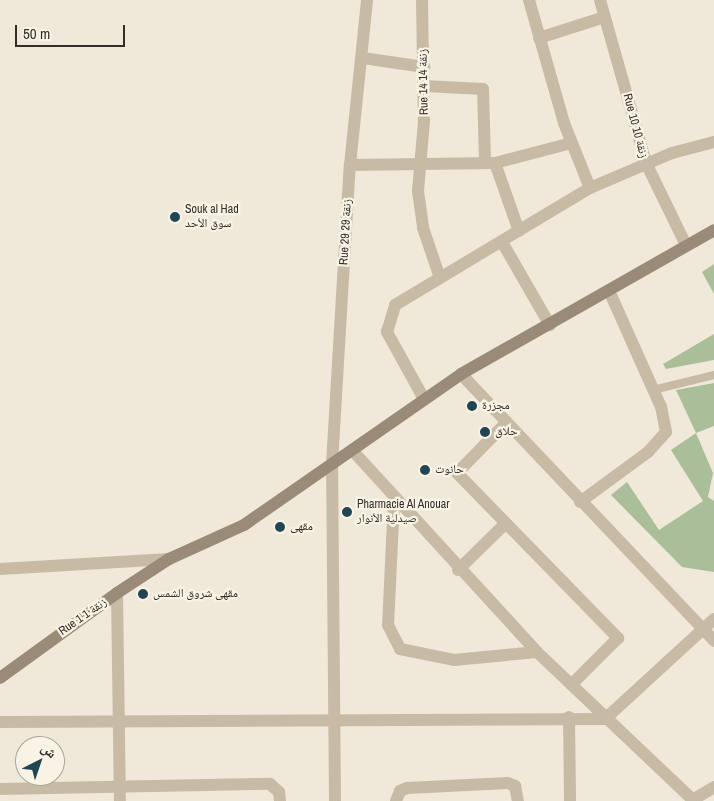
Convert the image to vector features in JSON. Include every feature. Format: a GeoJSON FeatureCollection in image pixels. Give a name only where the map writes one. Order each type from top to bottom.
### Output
{"type":"FeatureCollection","features":[{"type":"Feature","properties":{"kind":"street","name":"Rue 29 زنقة 29"},"geometry":{"type":"LineString","coordinates":[[335,801],[332,464],[350,165],[363,58],[367,0]]}},
{"type":"Feature","properties":{"kind":"street","name":"Rue 14 زنقة 14"},"geometry":{"type":"LineString","coordinates":[[422,0],[424,86],[420,163],[423,228],[440,278]]}},
{"type":"Feature","properties":{"kind":"street"},"geometry":{"type":"LineString","coordinates":[[529,0],[571,143],[590,188]]}},
{"type":"Feature","properties":{"kind":"street","name":"Rue 10 زنقة 10"},"geometry":{"type":"LineString","coordinates":[[600,0],[646,163],[686,245]]}},
{"type":"Feature","properties":{"kind":"street"},"geometry":{"type":"LineString","coordinates":[[539,38],[605,17]]}},
{"type":"Feature","properties":{"kind":"street"},"geometry":{"type":"LineString","coordinates":[[363,58],[424,67]]}},
{"type":"Feature","properties":{"kind":"street"},"geometry":{"type":"LineString","coordinates":[[424,86],[483,90],[490,162],[519,231]]}},
{"type":"Feature","properties":{"kind":"street"},"geometry":{"type":"LineString","coordinates":[[424,399],[392,347],[387,323],[395,305],[590,188],[646,163],[714,142]]}},
{"type":"Feature","properties":{"kind":"street"},"geometry":{"type":"LineString","coordinates":[[350,165],[490,162],[571,143]]}},
{"type":"Feature","properties":{"kind":"street","name":"Rue 1 زنقة 1"},"geometry":{"type":"LineString","coordinates":[[0,678],[117,593],[169,560],[244,524],[461,374],[714,230]]}},
{"type":"Feature","properties":{"kind":"street"},"geometry":{"type":"LineString","coordinates":[[502,242],[550,325]]}},
{"type":"Feature","properties":{"kind":"street"},"geometry":{"type":"LineString","coordinates":[[580,502],[663,438],[666,421],[609,291]]}},
{"type":"Feature","properties":{"kind":"street"},"geometry":{"type":"LineString","coordinates":[[461,374],[504,425],[714,641]]}},
{"type":"Feature","properties":{"kind":"street"},"geometry":{"type":"LineString","coordinates":[[504,425],[457,473],[618,638],[570,685]]}},
{"type":"Feature","properties":{"kind":"street"},"geometry":{"type":"LineString","coordinates":[[352,450],[458,570],[537,652],[693,801],[714,787]]}},
{"type":"Feature","properties":{"kind":"street"},"geometry":{"type":"LineString","coordinates":[[394,499],[388,625],[400,649],[454,660],[537,652]]}},
{"type":"Feature","properties":{"kind":"street"},"geometry":{"type":"LineString","coordinates":[[458,570],[506,523]]}},
{"type":"Feature","properties":{"kind":"street"},"geometry":{"type":"LineString","coordinates":[[0,569],[169,560]]}},
{"type":"Feature","properties":{"kind":"street"},"geometry":{"type":"LineString","coordinates":[[117,593],[120,801]]}},
{"type":"Feature","properties":{"kind":"street"},"geometry":{"type":"LineString","coordinates":[[0,722],[334,718],[569,717],[605,719],[714,620]]}},
{"type":"Feature","properties":{"kind":"street"},"geometry":{"type":"LineString","coordinates":[[569,717],[570,801]]}},
{"type":"Feature","properties":{"kind":"street"},"geometry":{"type":"LineString","coordinates":[[396,801],[407,788],[508,783],[515,786],[518,801]]}},
{"type":"Feature","properties":{"kind":"street"},"geometry":{"type":"LineString","coordinates":[[0,789],[270,784],[279,792],[280,801]]}},
{"type":"Feature","properties":{"kind":"lane"},"geometry":{"type":"LineString","coordinates":[[653,390],[714,375]]}},
{"type":"Feature","properties":{"kind":"green space"},"geometry":{"type":"Polygon","coordinates":[[[714,264],[714,294],[702,272],[714,264]]]}},
{"type":"Feature","properties":{"kind":"green space"},"geometry":{"type":"Polygon","coordinates":[[[714,334],[714,360],[666,369],[663,364],[714,334]]]}},
{"type":"Feature","properties":{"kind":"green space"},"geometry":{"type":"Polygon","coordinates":[[[714,383],[714,426],[696,433],[676,390],[714,383]]]}},
{"type":"Feature","properties":{"kind":"green space"},"geometry":{"type":"Polygon","coordinates":[[[696,433],[713,473],[708,497],[714,501],[714,572],[682,567],[611,495],[627,482],[659,530],[703,501],[671,450],[696,433]]]}},
{"type":"Feature","properties":{"kind":"place","name":"Souk al Had سوق الأحد"},"geometry":{"type":"Point","coordinates":[175,217]}},
{"type":"Feature","properties":{"kind":"place","name":"مجزرة"},"geometry":{"type":"Point","coordinates":[472,406]}},
{"type":"Feature","properties":{"kind":"place","name":"حلاق"},"geometry":{"type":"Point","coordinates":[485,432]}},
{"type":"Feature","properties":{"kind":"place","name":"حانوت"},"geometry":{"type":"Point","coordinates":[425,470]}},
{"type":"Feature","properties":{"kind":"place","name":"Pharmacie Al Anouar صيدلية الأنوار"},"geometry":{"type":"Point","coordinates":[347,512]}},
{"type":"Feature","properties":{"kind":"place","name":"مقهى"},"geometry":{"type":"Point","coordinates":[280,527]}},
{"type":"Feature","properties":{"kind":"place","name":"مقهى شروق الشمس"},"geometry":{"type":"Point","coordinates":[143,594]}}]}
